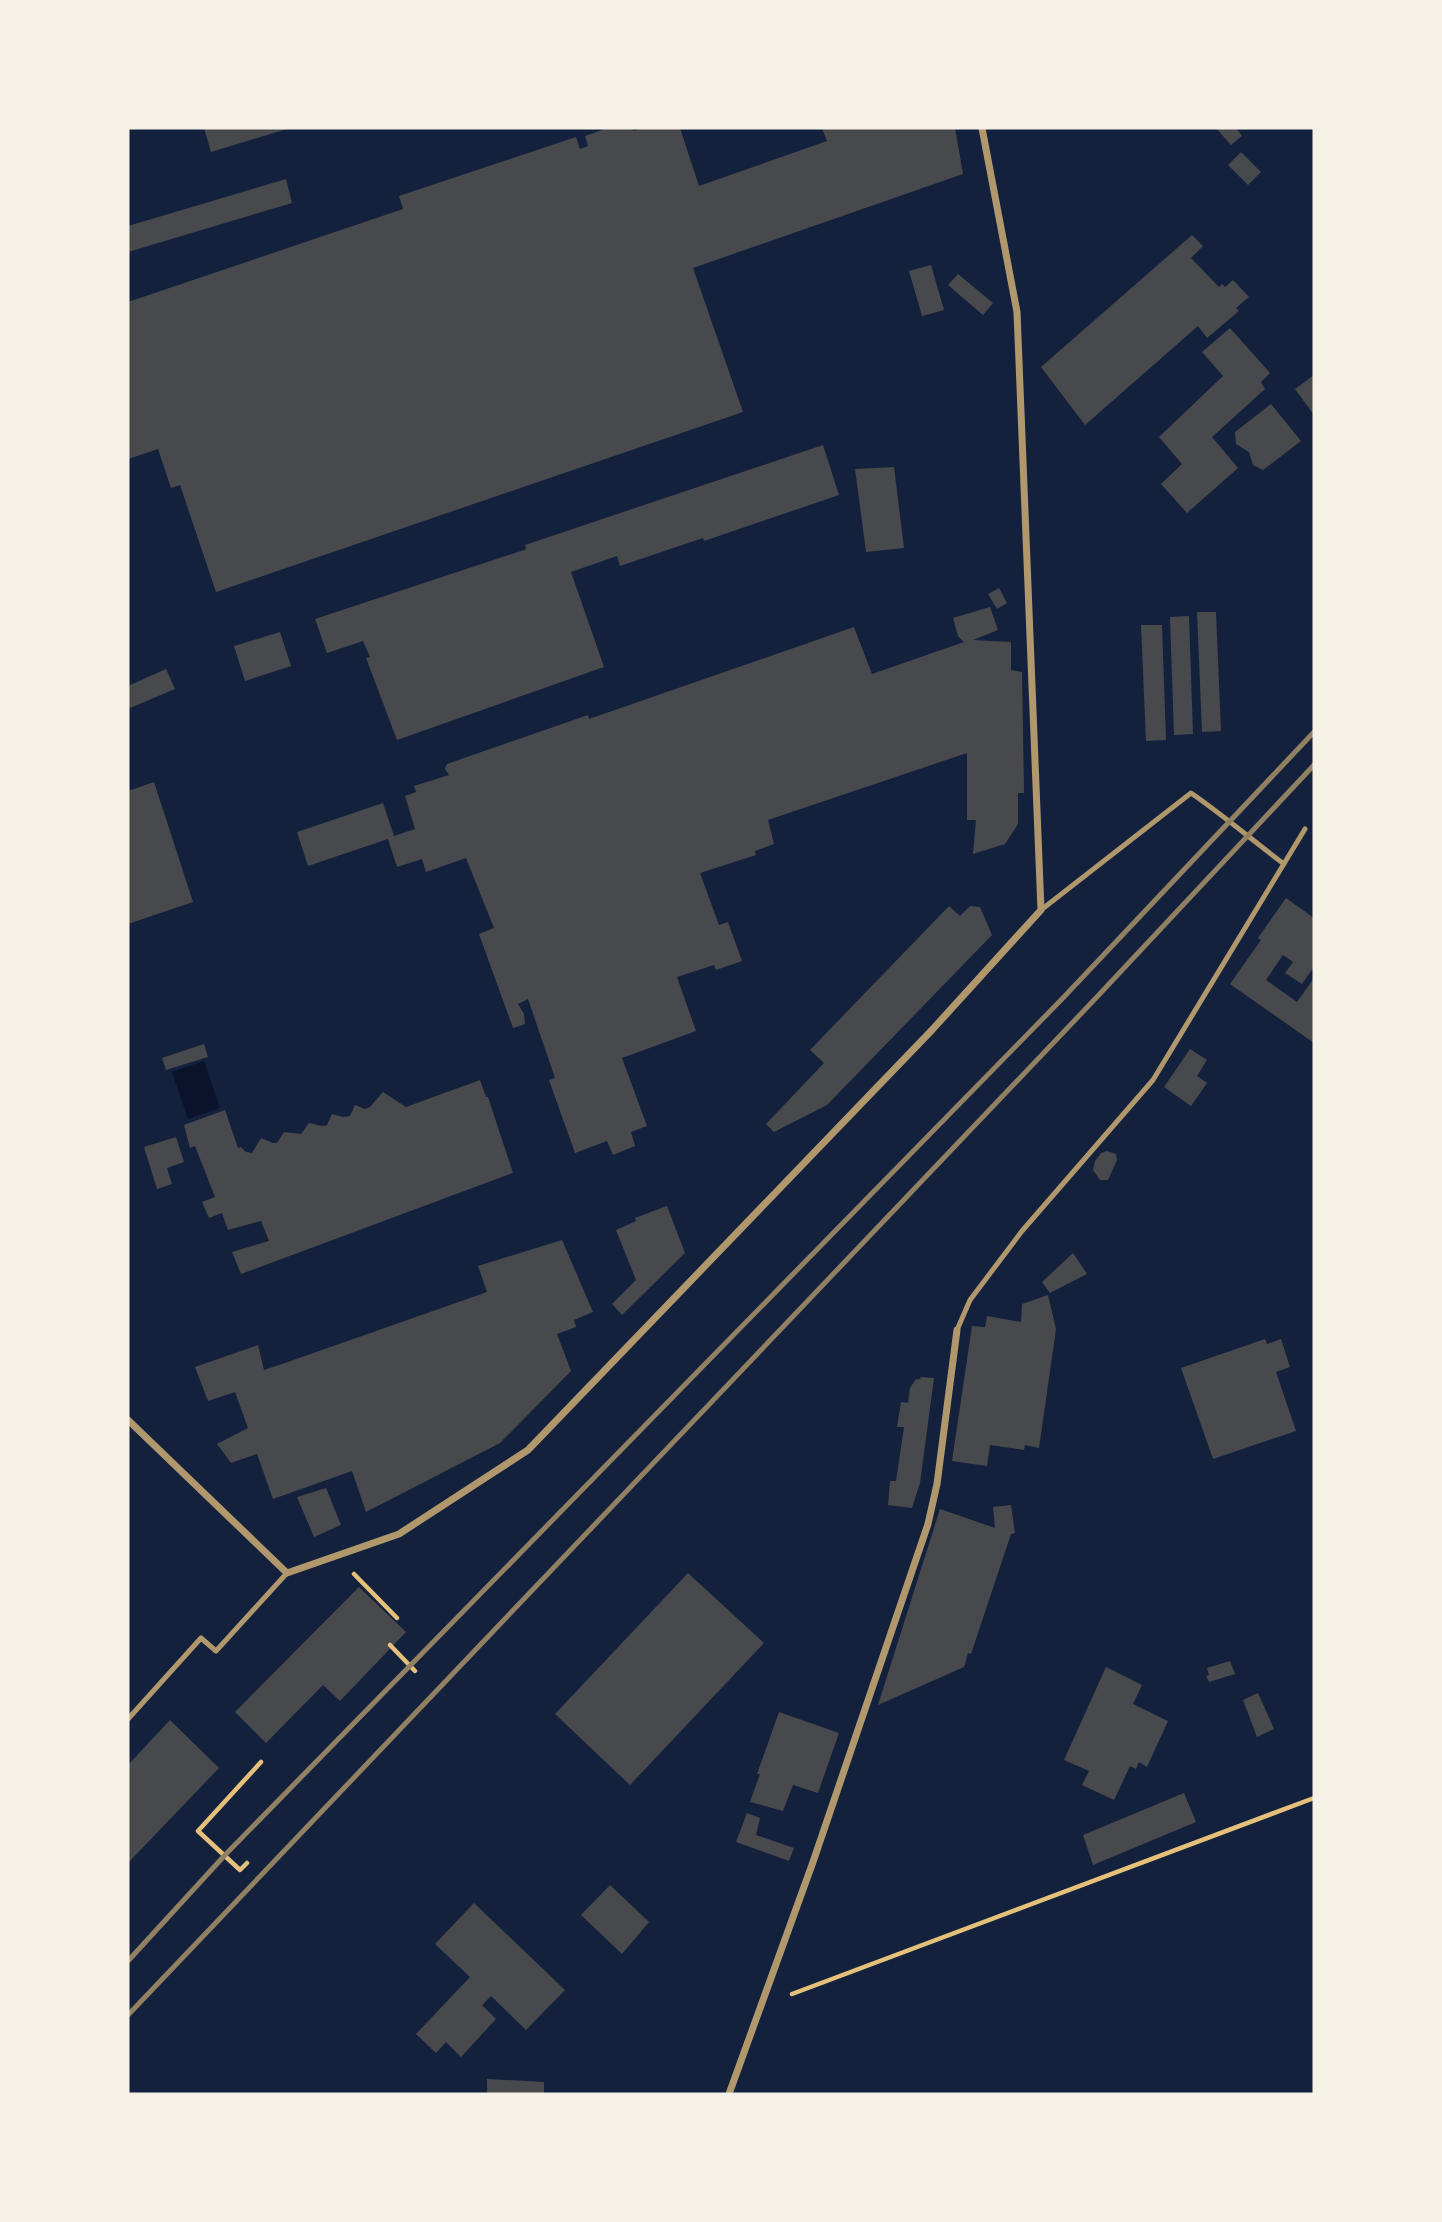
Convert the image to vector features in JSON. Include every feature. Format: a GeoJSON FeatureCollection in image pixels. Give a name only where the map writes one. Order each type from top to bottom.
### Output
{"type":"FeatureCollection","features":[{"type":"Feature","properties":{"kind":"street"},"geometry":{"type":"LineString","coordinates":[[128,1420],[288,1573],[399,1534],[528,1450],[932,1030],[1041,910],[1017,312],[982,128]]}},
{"type":"Feature","properties":{"kind":"street"},"geometry":{"type":"LineString","coordinates":[[729,2094],[813,1862],[928,1524],[937,1484],[957,1330]]}},
{"type":"Feature","properties":{"kind":"lane"},"geometry":{"type":"LineString","coordinates":[[1041,910],[1191,793],[1230,819],[1247,836],[1284,864]]}},
{"type":"Feature","properties":{"kind":"lane"},"geometry":{"type":"LineString","coordinates":[[957,1330],[970,1300],[1022,1231],[1153,1080],[1305,829]]}},
{"type":"Feature","properties":{"kind":"lane"},"geometry":{"type":"LineString","coordinates":[[128,1719],[201,1638],[216,1651],[288,1573]]}},
{"type":"Feature","properties":{"kind":"path"},"geometry":{"type":"LineString","coordinates":[[336,1556],[397,1618]]}},
{"type":"Feature","properties":{"kind":"path"},"geometry":{"type":"LineString","coordinates":[[390,1645],[415,1671]]}},
{"type":"Feature","properties":{"kind":"path"},"geometry":{"type":"LineString","coordinates":[[247,1863],[240,1870],[198,1831],[261,1762]]}},
{"type":"Feature","properties":{"kind":"path"},"geometry":{"type":"LineString","coordinates":[[761,2005],[1314,1798]]}},
{"type":"Feature","properties":{"kind":"water"},"geometry":{"type":"Polygon","coordinates":[[[204,1061],[220,1108],[188,1119],[172,1072],[204,1061]]]}},
{"type":"Feature","properties":{"kind":"building"},"geometry":{"type":"Polygon","coordinates":[[[204,128],[290,128],[211,152],[204,128]]]}},
{"type":"Feature","properties":{"kind":"building"},"geometry":{"type":"Polygon","coordinates":[[[608,128],[632,128],[633,131],[642,128],[680,128],[699,186],[827,141],[822,128],[955,128],[963,174],[693,268],[743,412],[216,592],[180,485],[171,488],[158,449],[128,459],[128,302],[403,209],[399,196],[576,137],[580,149],[588,146],[585,136],[608,128]]]}},
{"type":"Feature","properties":{"kind":"building"},"geometry":{"type":"Polygon","coordinates":[[[1216,128],[1236,128],[1242,136],[1231,145],[1216,128]]]}},
{"type":"Feature","properties":{"kind":"building"},"geometry":{"type":"Polygon","coordinates":[[[1241,152],[1261,172],[1248,185],[1228,165],[1241,152]]]}},
{"type":"Feature","properties":{"kind":"building"},"geometry":{"type":"Polygon","coordinates":[[[286,179],[292,203],[128,252],[128,226],[286,179]]]}},
{"type":"Feature","properties":{"kind":"building"},"geometry":{"type":"Polygon","coordinates":[[[1192,235],[1203,246],[1191,258],[1219,287],[1222,284],[1225,287],[1233,280],[1249,297],[1236,308],[1239,311],[1207,338],[1198,326],[1085,425],[1041,367],[1192,235]]]}},
{"type":"Feature","properties":{"kind":"building"},"geometry":{"type":"Polygon","coordinates":[[[931,265],[944,310],[922,316],[909,271],[931,265]]]}},
{"type":"Feature","properties":{"kind":"building"},"geometry":{"type":"Polygon","coordinates":[[[958,274],[993,303],[983,315],[948,285],[958,274]]]}},
{"type":"Feature","properties":{"kind":"building"},"geometry":{"type":"Polygon","coordinates":[[[1230,328],[1270,373],[1261,382],[1265,389],[1212,437],[1238,468],[1187,513],[1161,484],[1182,464],[1159,437],[1223,376],[1202,352],[1230,328]]]}},
{"type":"Feature","properties":{"kind":"building"},"geometry":{"type":"Polygon","coordinates":[[[1314,375],[1314,415],[1295,389],[1314,375]]]}},
{"type":"Feature","properties":{"kind":"building"},"geometry":{"type":"Polygon","coordinates":[[[1271,404],[1301,441],[1263,470],[1253,465],[1249,452],[1236,444],[1235,432],[1271,404]]]}},
{"type":"Feature","properties":{"kind":"building"},"geometry":{"type":"Polygon","coordinates":[[[823,445],[839,495],[704,541],[703,538],[620,566],[617,556],[571,572],[604,667],[397,740],[366,658],[370,657],[363,641],[327,653],[315,619],[524,550],[525,545],[823,445]]]}},
{"type":"Feature","properties":{"kind":"building"},"geometry":{"type":"Polygon","coordinates":[[[894,467],[904,548],[866,552],[855,469],[894,467]]]}},
{"type":"Feature","properties":{"kind":"building"},"geometry":{"type":"Polygon","coordinates":[[[999,588],[1007,603],[997,609],[988,594],[999,588]]]}},
{"type":"Feature","properties":{"kind":"building"},"geometry":{"type":"Polygon","coordinates":[[[990,607],[998,630],[973,640],[1011,642],[1011,670],[1022,672],[1024,793],[1018,793],[1018,824],[1005,844],[973,854],[976,820],[967,820],[967,753],[768,820],[774,844],[755,851],[756,855],[700,873],[719,925],[728,922],[742,961],[716,970],[714,965],[677,977],[696,1031],[622,1058],[647,1126],[631,1132],[635,1146],[613,1155],[607,1141],[575,1153],[549,1080],[555,1078],[528,999],[518,1004],[524,1014],[525,1024],[513,1028],[479,934],[494,928],[466,858],[426,872],[422,859],[397,867],[388,839],[308,866],[297,832],[383,803],[394,836],[415,829],[405,796],[416,792],[414,786],[449,775],[445,769],[447,764],[588,715],[589,719],[854,627],[872,674],[964,642],[958,636],[953,618],[990,607]]]}},
{"type":"Feature","properties":{"kind":"building"},"geometry":{"type":"Polygon","coordinates":[[[1197,612],[1216,612],[1221,731],[1202,732],[1197,612]]]}},
{"type":"Feature","properties":{"kind":"building"},"geometry":{"type":"Polygon","coordinates":[[[1189,616],[1193,734],[1174,735],[1170,617],[1189,616]]]}},
{"type":"Feature","properties":{"kind":"building"},"geometry":{"type":"Polygon","coordinates":[[[1141,625],[1162,625],[1166,740],[1146,741],[1141,625]]]}},
{"type":"Feature","properties":{"kind":"building"},"geometry":{"type":"Polygon","coordinates":[[[280,632],[291,666],[245,681],[234,646],[280,632]]]}},
{"type":"Feature","properties":{"kind":"building"},"geometry":{"type":"Polygon","coordinates":[[[166,669],[175,689],[130,708],[128,686],[166,669]]]}},
{"type":"Feature","properties":{"kind":"building"},"geometry":{"type":"Polygon","coordinates":[[[154,782],[193,902],[128,924],[128,791],[154,782]]]}},
{"type":"Feature","properties":{"kind":"building"},"geometry":{"type":"Polygon","coordinates":[[[1286,898],[1314,918],[1314,967],[1302,984],[1285,973],[1293,962],[1283,955],[1266,980],[1297,1002],[1314,978],[1314,1043],[1230,984],[1286,898]]]}},
{"type":"Feature","properties":{"kind":"building"},"geometry":{"type":"Polygon","coordinates":[[[949,906],[960,916],[970,906],[980,907],[992,935],[827,1105],[774,1132],[766,1124],[824,1063],[810,1050],[949,906]]]}},
{"type":"Feature","properties":{"kind":"building"},"geometry":{"type":"Polygon","coordinates":[[[204,1044],[208,1057],[166,1070],[162,1058],[204,1044]]]}},
{"type":"Feature","properties":{"kind":"building"},"geometry":{"type":"Polygon","coordinates":[[[1190,1049],[1207,1060],[1197,1076],[1207,1083],[1191,1106],[1164,1087],[1190,1049]]]}},
{"type":"Feature","properties":{"kind":"building"},"geometry":{"type":"Polygon","coordinates":[[[480,1080],[513,1173],[241,1274],[232,1252],[269,1241],[261,1221],[228,1230],[222,1213],[209,1218],[202,1202],[215,1197],[195,1146],[190,1148],[184,1125],[225,1110],[238,1148],[252,1153],[261,1138],[277,1143],[284,1132],[301,1134],[309,1123],[327,1125],[332,1114],[350,1116],[355,1105],[365,1109],[370,1107],[383,1092],[406,1107],[480,1080]]]}},
{"type":"Feature","properties":{"kind":"building"},"geometry":{"type":"Polygon","coordinates":[[[176,1137],[184,1162],[167,1168],[172,1184],[157,1189],[144,1147],[176,1137]]]}},
{"type":"Feature","properties":{"kind":"building"},"geometry":{"type":"Polygon","coordinates":[[[1107,1151],[1116,1154],[1117,1160],[1108,1180],[1100,1180],[1093,1170],[1095,1161],[1101,1153],[1107,1151]]]}},
{"type":"Feature","properties":{"kind":"building"},"geometry":{"type":"Polygon","coordinates":[[[667,1206],[685,1253],[622,1315],[612,1304],[636,1280],[616,1230],[636,1221],[635,1218],[667,1206]]]}},
{"type":"Feature","properties":{"kind":"building"},"geometry":{"type":"Polygon","coordinates":[[[562,1240],[593,1312],[574,1320],[576,1327],[557,1334],[571,1371],[500,1443],[366,1512],[352,1471],[273,1499],[257,1454],[231,1463],[217,1444],[248,1428],[235,1392],[208,1401],[195,1367],[258,1345],[264,1370],[285,1363],[487,1292],[478,1266],[562,1240]]]}},
{"type":"Feature","properties":{"kind":"building"},"geometry":{"type":"Polygon","coordinates":[[[1073,1253],[1087,1274],[1050,1293],[1042,1282],[1073,1253]]]}},
{"type":"Feature","properties":{"kind":"building"},"geometry":{"type":"Polygon","coordinates":[[[1048,1295],[1056,1329],[1039,1448],[1025,1445],[1024,1450],[990,1445],[987,1466],[952,1461],[972,1326],[985,1327],[987,1316],[1021,1322],[1022,1304],[1048,1295]]]}},
{"type":"Feature","properties":{"kind":"building"},"geometry":{"type":"Polygon","coordinates":[[[1265,1339],[1267,1344],[1281,1339],[1290,1367],[1276,1372],[1296,1431],[1213,1459],[1181,1368],[1265,1339]]]}},
{"type":"Feature","properties":{"kind":"building"},"geometry":{"type":"Polygon","coordinates":[[[920,1377],[934,1378],[920,1483],[912,1508],[888,1505],[890,1481],[896,1481],[904,1427],[897,1427],[901,1402],[908,1403],[910,1388],[920,1377]]]}},
{"type":"Feature","properties":{"kind":"building"},"geometry":{"type":"Polygon","coordinates":[[[326,1488],[341,1525],[314,1537],[297,1497],[326,1488]]]}},
{"type":"Feature","properties":{"kind":"building"},"geometry":{"type":"Polygon","coordinates":[[[1011,1505],[1015,1533],[1011,1534],[971,1654],[968,1653],[964,1667],[878,1705],[940,1509],[995,1528],[993,1507],[1011,1505]]]}},
{"type":"Feature","properties":{"kind":"building"},"geometry":{"type":"Polygon","coordinates":[[[688,1573],[764,1643],[630,1785],[555,1714],[688,1573]]]}},
{"type":"Feature","properties":{"kind":"building"},"geometry":{"type":"Polygon","coordinates":[[[359,1587],[406,1632],[340,1701],[323,1685],[266,1743],[235,1712],[359,1587]]]}},
{"type":"Feature","properties":{"kind":"building"},"geometry":{"type":"Polygon","coordinates":[[[1230,1661],[1235,1674],[1209,1682],[1206,1676],[1209,1675],[1207,1668],[1230,1661]]]}},
{"type":"Feature","properties":{"kind":"building"},"geometry":{"type":"Polygon","coordinates":[[[1106,1667],[1142,1685],[1133,1704],[1168,1721],[1147,1767],[1139,1762],[1136,1769],[1130,1766],[1114,1800],[1082,1785],[1089,1771],[1064,1760],[1106,1667]]]}},
{"type":"Feature","properties":{"kind":"building"},"geometry":{"type":"Polygon","coordinates":[[[1258,1693],[1274,1729],[1257,1737],[1243,1700],[1258,1693]]]}},
{"type":"Feature","properties":{"kind":"building"},"geometry":{"type":"Polygon","coordinates":[[[779,1712],[839,1733],[818,1793],[793,1785],[783,1811],[750,1802],[779,1712]]]}},
{"type":"Feature","properties":{"kind":"building"},"geometry":{"type":"Polygon","coordinates":[[[170,1720],[219,1768],[128,1863],[128,1765],[170,1720]]]}},
{"type":"Feature","properties":{"kind":"building"},"geometry":{"type":"Polygon","coordinates":[[[1184,1793],[1196,1822],[1093,1865],[1083,1835],[1184,1793]]]}},
{"type":"Feature","properties":{"kind":"building"},"geometry":{"type":"Polygon","coordinates":[[[747,1813],[760,1818],[756,1835],[794,1848],[789,1861],[736,1842],[747,1813]]]}},
{"type":"Feature","properties":{"kind":"building"},"geometry":{"type":"Polygon","coordinates":[[[610,1885],[649,1922],[622,1954],[581,1915],[610,1885]]]}},
{"type":"Feature","properties":{"kind":"building"},"geometry":{"type":"Polygon","coordinates":[[[474,1903],[565,1990],[526,2030],[491,1996],[482,2005],[496,2019],[461,2057],[446,2042],[436,2053],[416,2034],[470,1977],[435,1944],[474,1903]]]}},
{"type":"Feature","properties":{"kind":"building"},"geometry":{"type":"Polygon","coordinates":[[[487,2079],[544,2082],[544,2094],[487,2094],[487,2079]]]}},
{"type":"Feature","properties":{"kind":"railway"},"geometry":{"type":"LineString","coordinates":[[128,1961],[225,1855],[1062,999],[1314,732]]}},
{"type":"Feature","properties":{"kind":"railway"},"geometry":{"type":"LineString","coordinates":[[128,2015],[1095,999],[1314,765]]}}]}
